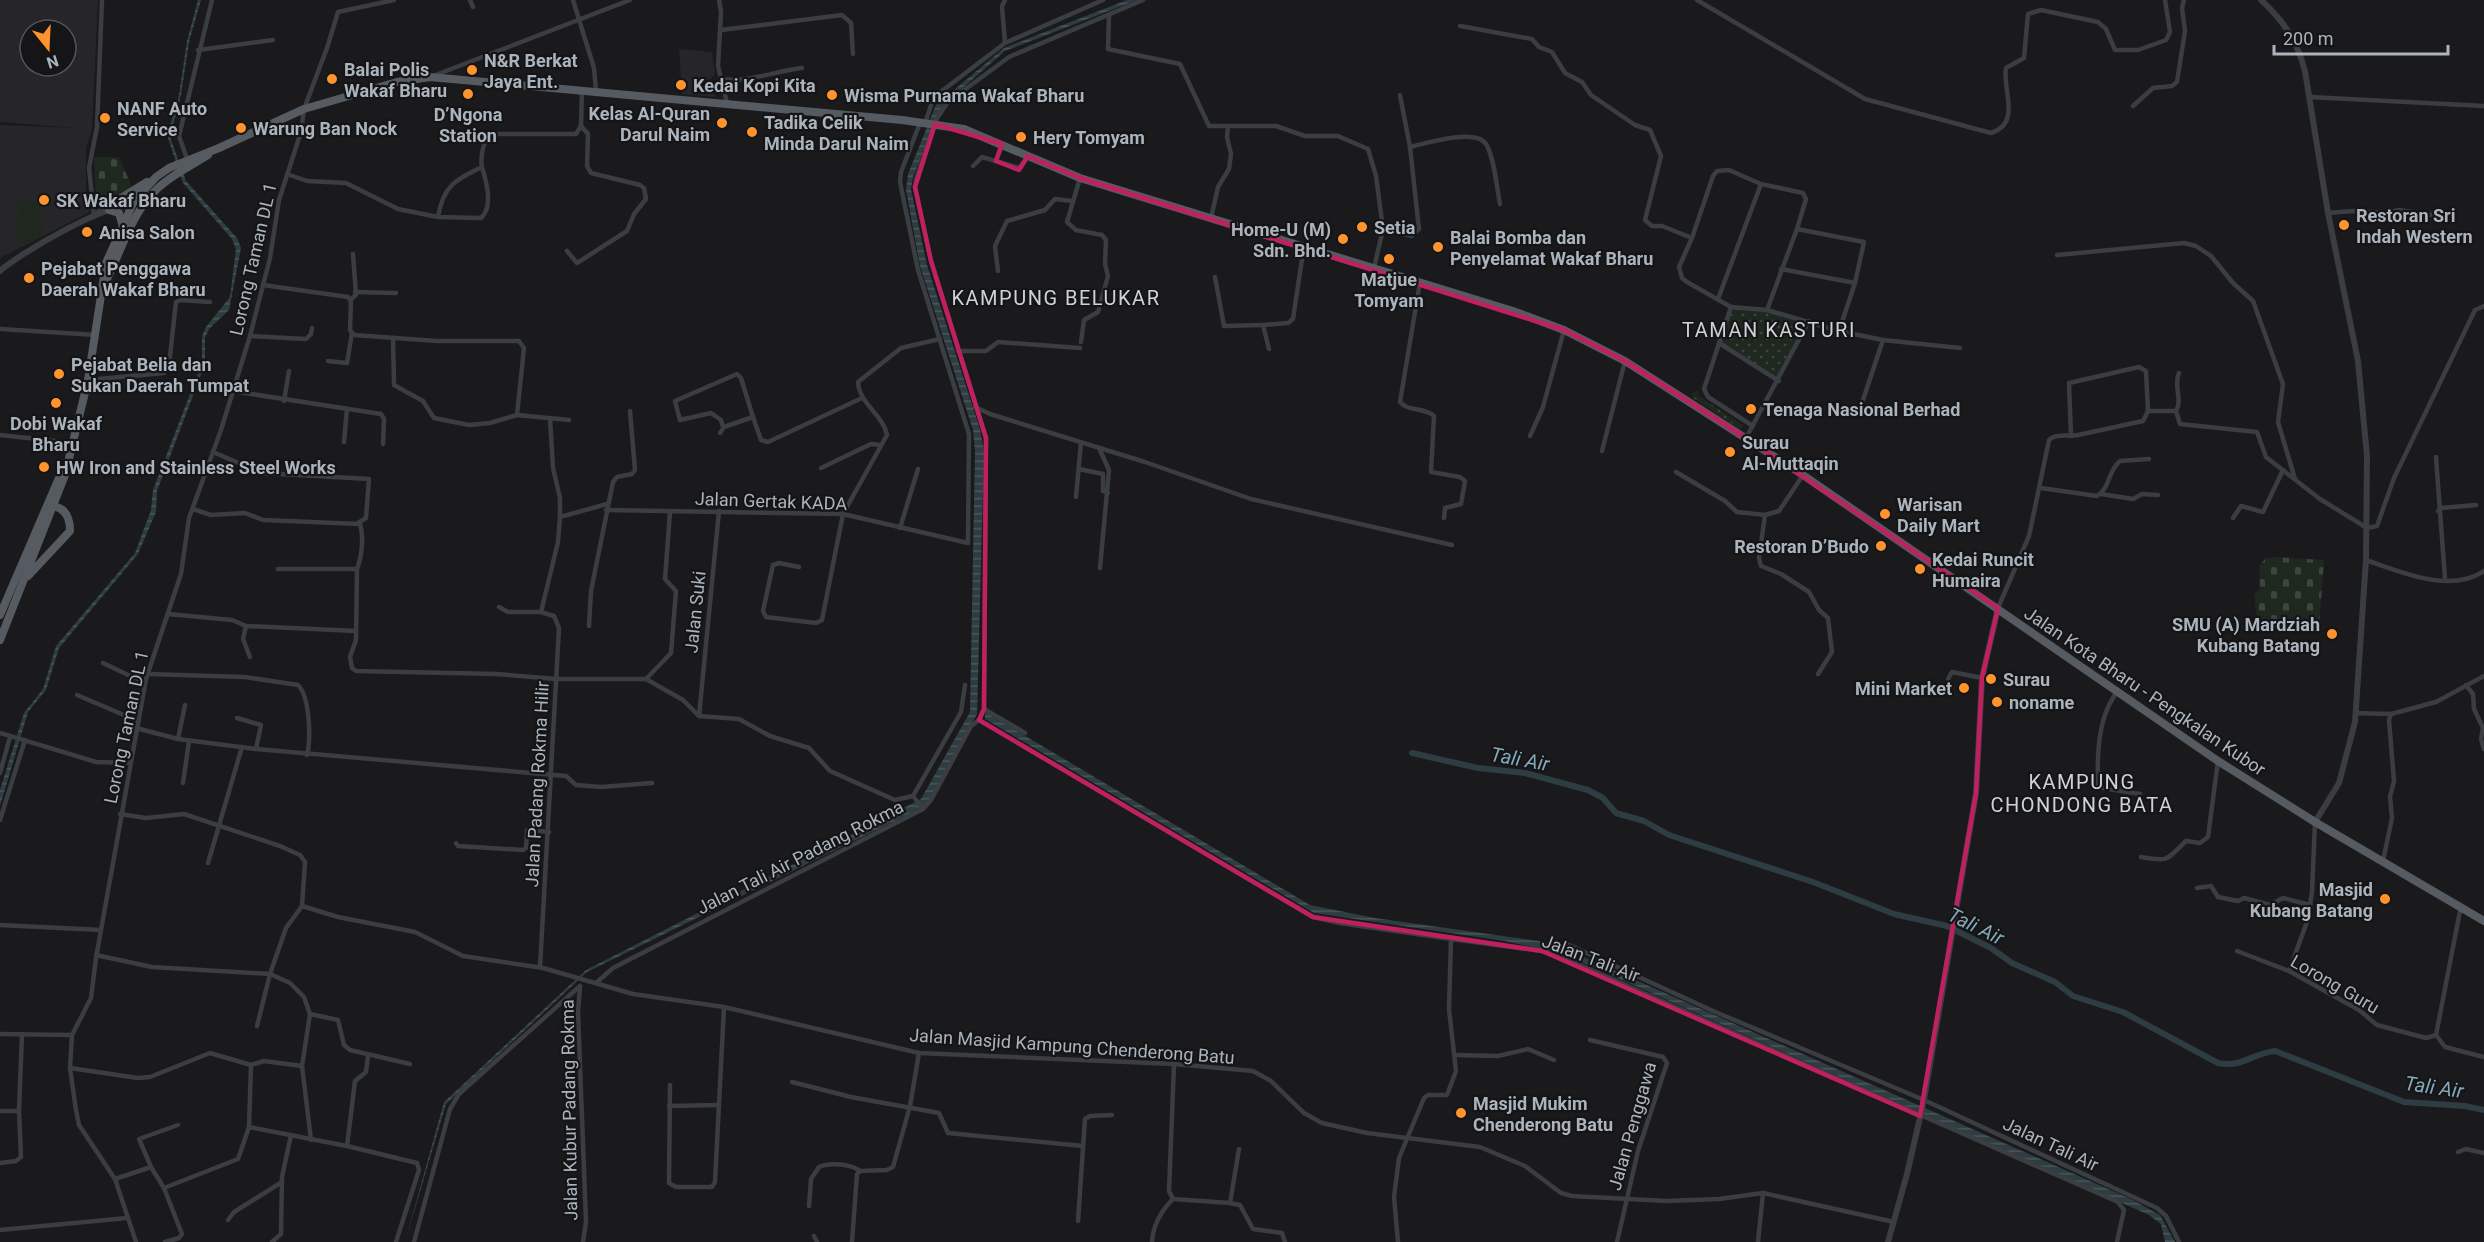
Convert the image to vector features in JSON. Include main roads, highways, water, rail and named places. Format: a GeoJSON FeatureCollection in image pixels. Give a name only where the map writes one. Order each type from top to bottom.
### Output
{"type":"FeatureCollection","features":[{"type":"Feature","properties":{"kind":"main road","name":"Jalan Kota Bharu - Pengkalan Kubor"},"geometry":{"type":"LineString","coordinates":[[219,148],[304,109],[397,82],[430,77],[582,89],[935,124],[964,129],[1080,178],[1420,282],[1564,330],[1625,361],[1803,475],[2218,760],[2315,822],[2484,921]]}},
{"type":"Feature","properties":{"kind":"main road"},"geometry":{"type":"LineString","coordinates":[[118,200],[187,159],[219,148]]}},
{"type":"Feature","properties":{"kind":"main road"},"geometry":{"type":"LineString","coordinates":[[104,286],[132,224],[149,197],[168,180],[219,148]]}},
{"type":"Feature","properties":{"kind":"main road"},"geometry":{"type":"LineString","coordinates":[[0,640],[54,506],[74,443],[88,380],[106,263],[122,223],[133,204],[156,177]]}},
{"type":"Feature","properties":{"kind":"main road"},"geometry":{"type":"LineString","coordinates":[[133,204],[149,197]]}},
{"type":"Feature","properties":{"kind":"main road"},"geometry":{"type":"LineString","coordinates":[[132,224],[133,204]]}},
{"type":"Feature","properties":{"kind":"main road"},"geometry":{"type":"LineString","coordinates":[[109,210],[119,213],[122,223]]}},
{"type":"Feature","properties":{"kind":"main road"},"geometry":{"type":"LineString","coordinates":[[0,615],[44,510],[70,457]]}},
{"type":"Feature","properties":{"kind":"main road"},"geometry":{"type":"LineString","coordinates":[[44,510],[54,506]]}},
{"type":"Feature","properties":{"kind":"main road"},"geometry":{"type":"LineString","coordinates":[[22,583],[70,531],[67,514],[54,506]]}},
{"type":"Feature","properties":{"kind":"waterway","name":"Tali Air"},"geometry":{"type":"LineString","coordinates":[[1412,753],[1478,768],[1525,773],[1588,790],[1603,798],[1616,813],[1644,821],[1669,835],[1813,882],[1894,914],[1947,926],[1991,948],[2012,963],[2055,982],[2073,996],[2123,1012],[2218,1063],[2233,1064],[2275,1051],[2404,1102],[2465,1106],[2484,1110]]}},
{"type":"Feature","properties":{"kind":"place","name":"N&R Berkat Jaya Ent."},"geometry":{"type":"Point","coordinates":[472,70]}},
{"type":"Feature","properties":{"kind":"place","name":"Balai Polis Wakaf Bharu"},"geometry":{"type":"Point","coordinates":[332,79]}},
{"type":"Feature","properties":{"kind":"place","name":"Kedai Kopi Kita"},"geometry":{"type":"Point","coordinates":[681,85]}},
{"type":"Feature","properties":{"kind":"place","name":"D’Ngona Station"},"geometry":{"type":"Point","coordinates":[468,94]}},
{"type":"Feature","properties":{"kind":"place","name":"Wisma Purnama Wakaf Bharu"},"geometry":{"type":"Point","coordinates":[832,95]}},
{"type":"Feature","properties":{"kind":"place","name":"NANF Auto Service"},"geometry":{"type":"Point","coordinates":[105,118]}},
{"type":"Feature","properties":{"kind":"place","name":"Kelas Al-Quran Darul Naim"},"geometry":{"type":"Point","coordinates":[722,123]}},
{"type":"Feature","properties":{"kind":"place","name":"Warung Ban Nock"},"geometry":{"type":"Point","coordinates":[241,128]}},
{"type":"Feature","properties":{"kind":"place","name":"Tadika Celik Minda Darul Naim"},"geometry":{"type":"Point","coordinates":[752,132]}},
{"type":"Feature","properties":{"kind":"place","name":"Hery Tomyam"},"geometry":{"type":"Point","coordinates":[1021,137]}},
{"type":"Feature","properties":{"kind":"place","name":"SK Wakaf Bharu"},"geometry":{"type":"Point","coordinates":[44,200]}},
{"type":"Feature","properties":{"kind":"place","name":"Restoran Sri Indah Western"},"geometry":{"type":"Point","coordinates":[2344,225]}},
{"type":"Feature","properties":{"kind":"place","name":"Setia"},"geometry":{"type":"Point","coordinates":[1362,227]}},
{"type":"Feature","properties":{"kind":"place","name":"Anisa Salon"},"geometry":{"type":"Point","coordinates":[87,232]}},
{"type":"Feature","properties":{"kind":"place","name":"Home-U (M) Sdn. Bhd."},"geometry":{"type":"Point","coordinates":[1343,239]}},
{"type":"Feature","properties":{"kind":"place","name":"Balai Bomba dan Penyelamat Wakaf Bharu"},"geometry":{"type":"Point","coordinates":[1438,247]}},
{"type":"Feature","properties":{"kind":"place","name":"Matjue Tomyam"},"geometry":{"type":"Point","coordinates":[1389,259]}},
{"type":"Feature","properties":{"kind":"place","name":"Pejabat Penggawa Daerah Wakaf Bharu"},"geometry":{"type":"Point","coordinates":[29,278]}},
{"type":"Feature","properties":{"kind":"place","name":"Pejabat Belia dan Sukan Daerah Tumpat"},"geometry":{"type":"Point","coordinates":[59,374]}},
{"type":"Feature","properties":{"kind":"place","name":"Dobi Wakaf Bharu"},"geometry":{"type":"Point","coordinates":[56,403]}},
{"type":"Feature","properties":{"kind":"place","name":"Tenaga Nasional Berhad"},"geometry":{"type":"Point","coordinates":[1751,409]}},
{"type":"Feature","properties":{"kind":"place","name":"Surau Al-Muttaqin"},"geometry":{"type":"Point","coordinates":[1730,452]}},
{"type":"Feature","properties":{"kind":"place","name":"HW Iron and Stainless Steel Works"},"geometry":{"type":"Point","coordinates":[44,467]}},
{"type":"Feature","properties":{"kind":"place","name":"Warisan Daily Mart"},"geometry":{"type":"Point","coordinates":[1885,514]}},
{"type":"Feature","properties":{"kind":"place","name":"Restoran D’Budo"},"geometry":{"type":"Point","coordinates":[1881,546]}},
{"type":"Feature","properties":{"kind":"place","name":"Kedai Runcit Humaira"},"geometry":{"type":"Point","coordinates":[1920,569]}},
{"type":"Feature","properties":{"kind":"place","name":"SMU (A) Mardziah Kubang Batang"},"geometry":{"type":"Point","coordinates":[2332,634]}},
{"type":"Feature","properties":{"kind":"place","name":"Surau"},"geometry":{"type":"Point","coordinates":[1991,679]}},
{"type":"Feature","properties":{"kind":"place","name":"Mini Market"},"geometry":{"type":"Point","coordinates":[1964,688]}},
{"type":"Feature","properties":{"kind":"place","name":"noname"},"geometry":{"type":"Point","coordinates":[1997,702]}},
{"type":"Feature","properties":{"kind":"place","name":"Masjid Kubang Batang"},"geometry":{"type":"Point","coordinates":[2385,899]}},
{"type":"Feature","properties":{"kind":"place","name":"Masjid Mukim Chenderong Batu"},"geometry":{"type":"Point","coordinates":[1461,1113]}},
{"type":"Feature","properties":{"kind":"district","name":"KAMPUNG BELUKAR"},"geometry":{"type":"Point","coordinates":[1056,298]}},
{"type":"Feature","properties":{"kind":"district","name":"TAMAN KASTURI"},"geometry":{"type":"Point","coordinates":[1769,330]}},
{"type":"Feature","properties":{"kind":"district","name":"KAMPUNG CHONDONG BATA"},"geometry":{"type":"Point","coordinates":[2082,794]}}]}
